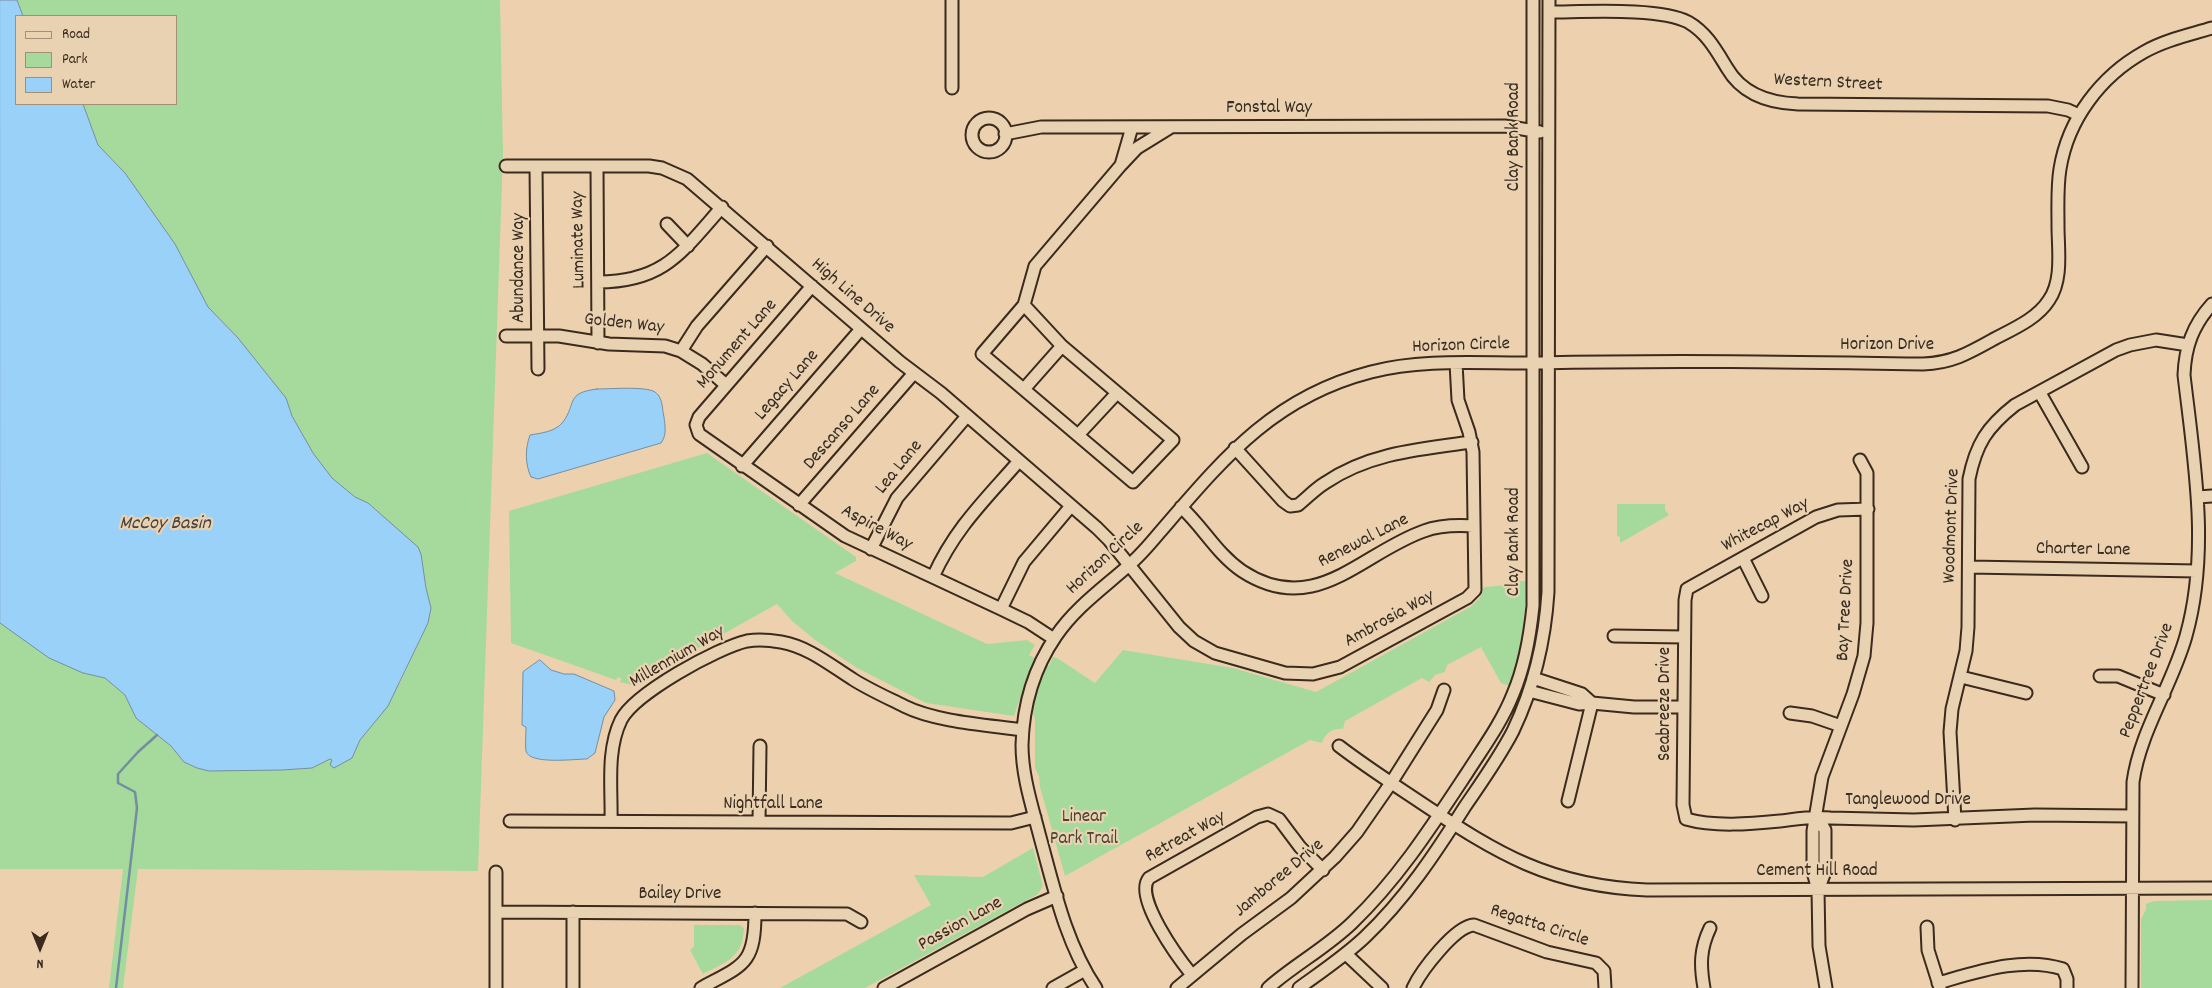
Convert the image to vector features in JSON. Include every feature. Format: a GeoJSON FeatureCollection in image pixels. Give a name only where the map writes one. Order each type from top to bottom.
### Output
{"type":"FeatureCollection","features":[{"type":"Feature","properties":{"kind":"street"},"geometry":{"type":"LineString","coordinates":[[952,0],[952,88]]}},
{"type":"Feature","properties":{"kind":"street","name":"Clay Bank Road"},"geometry":{"type":"LineString","coordinates":[[1268,988],[1334,939],[1376,899],[1418,847],[1500,721],[1513,694],[1527,648],[1532,606],[1533,0]]}},
{"type":"Feature","properties":{"kind":"street","name":"Clay Bank Road"},"geometry":{"type":"LineString","coordinates":[[1299,988],[1346,954],[1365,937],[1401,898],[1454,824],[1504,746],[1520,715],[1533,678],[1545,628],[1548,592],[1549,0]]}},
{"type":"Feature","properties":{"kind":"street","name":"Western Street"},"geometry":{"type":"LineString","coordinates":[[1549,12],[1671,15],[1689,23],[1708,38],[1728,70],[1741,85],[1750,92],[1773,102],[1798,104],[2041,106],[2068,110],[2080,115]]}},
{"type":"Feature","properties":{"kind":"street","name":"Horizon Drive"},"geometry":{"type":"LineString","coordinates":[[1533,363],[1923,364],[1946,362],[1959,358],[2027,321],[2038,313],[2050,299],[2057,272],[2060,167],[2065,149],[2080,115],[2096,92],[2128,62],[2162,44],[2212,28]]}},
{"type":"Feature","properties":{"kind":"street","name":"Fonstal Way"},"geometry":{"type":"LineString","coordinates":[[1005,134],[1041,126],[1505,126],[1549,133]]}},
{"type":"Feature","properties":{"kind":"street"},"geometry":{"type":"LineString","coordinates":[[1024,304],[1062,346],[1173,440],[1133,482],[982,354],[1024,304],[1036,266],[1137,148],[1172,126]]}},
{"type":"Feature","properties":{"kind":"street"},"geometry":{"type":"LineString","coordinates":[[1121,166],[1132,127]]}},
{"type":"Feature","properties":{"kind":"street","name":"High Line Drive"},"geometry":{"type":"LineString","coordinates":[[506,166],[632,165],[662,168],[687,179],[1071,506],[1103,534],[1129,565]]}},
{"type":"Feature","properties":{"kind":"street","name":"Abundance Way"},"geometry":{"type":"LineString","coordinates":[[536,166],[538,369]]}},
{"type":"Feature","properties":{"kind":"street","name":"Luminate Way"},"geometry":{"type":"LineString","coordinates":[[597,166],[598,343]]}},
{"type":"Feature","properties":{"kind":"street"},"geometry":{"type":"LineString","coordinates":[[598,282],[617,282],[645,276],[671,261],[688,246],[722,207]]}},
{"type":"Feature","properties":{"kind":"street"},"geometry":{"type":"LineString","coordinates":[[667,224],[688,246]]}},
{"type":"Feature","properties":{"kind":"street"},"geometry":{"type":"LineString","coordinates":[[681,351],[697,326],[767,246]]}},
{"type":"Feature","properties":{"kind":"street","name":"Monument Lane"},"geometry":{"type":"LineString","coordinates":[[696,429],[699,417],[812,286]]}},
{"type":"Feature","properties":{"kind":"street","name":"Peppertree Drive"},"geometry":{"type":"LineString","coordinates":[[2132,988],[2131,888],[2135,766],[2186,635],[2194,602],[2197,570],[2198,497],[2184,375],[2188,345],[2197,322],[2212,304]]}},
{"type":"Feature","properties":{"kind":"street","name":"Legacy Lane"},"geometry":{"type":"LineString","coordinates":[[742,466],[861,329]]}},
{"type":"Feature","properties":{"kind":"street","name":"Golden Way"},"geometry":{"type":"LineString","coordinates":[[506,336],[568,337],[598,343],[653,344],[681,351],[702,364],[726,385]]}},
{"type":"Feature","properties":{"kind":"street","name":"Woodmont Drive"},"geometry":{"type":"LineString","coordinates":[[1955,820],[1950,732],[1952,709],[1961,677],[1968,627],[1969,479],[1973,457],[1988,429],[2000,416],[2015,405],[2116,350],[2156,340],[2188,345]]}},
{"type":"Feature","properties":{"kind":"street"},"geometry":{"type":"LineString","coordinates":[[1024,389],[1062,346]]}},
{"type":"Feature","properties":{"kind":"street","name":"Horizon Circle"},"geometry":{"type":"LineString","coordinates":[[1096,988],[1085,970],[1071,939],[1057,896],[1024,772],[1023,730],[1028,701],[1041,662],[1054,638],[1082,605],[1129,565],[1236,448],[1264,424],[1292,404],[1338,382],[1393,367],[1456,363],[1533,363]]}},
{"type":"Feature","properties":{"kind":"street","name":"Ambrosia Way"},"geometry":{"type":"LineString","coordinates":[[1129,565],[1179,627],[1201,646],[1215,653],[1278,671],[1313,674],[1340,667],[1471,596],[1476,587],[1474,465],[1472,442],[1458,400],[1456,363]]}},
{"type":"Feature","properties":{"kind":"street","name":"Descanso Lane"},"geometry":{"type":"LineString","coordinates":[[799,505],[914,373]]}},
{"type":"Feature","properties":{"kind":"street"},"geometry":{"type":"LineString","coordinates":[[1078,435],[1117,393]]}},
{"type":"Feature","properties":{"kind":"street"},"geometry":{"type":"LineString","coordinates":[[2040,393],[2082,467]]}},
{"type":"Feature","properties":{"kind":"street","name":"Lea Lane"},"geometry":{"type":"LineString","coordinates":[[871,549],[896,498],[967,416]]}},
{"type":"Feature","properties":{"kind":"street","name":"Aspire Way"},"geometry":{"type":"LineString","coordinates":[[696,429],[703,439],[845,536],[1028,622],[1054,638]]}},
{"type":"Feature","properties":{"kind":"street"},"geometry":{"type":"LineString","coordinates":[[1236,448],[1283,501],[1294,506],[1298,505],[1324,483],[1363,463],[1393,453],[1472,442]]}},
{"type":"Feature","properties":{"kind":"street","name":"Bay Tree Drive"},"geometry":{"type":"LineString","coordinates":[[1826,988],[1819,946],[1818,890],[1813,870],[1813,831],[1822,777],[1861,671],[1866,640],[1867,473],[1860,460]]}},
{"type":"Feature","properties":{"kind":"street"},"geometry":{"type":"LineString","coordinates":[[933,577],[946,549],[963,524],[1019,461]]}},
{"type":"Feature","properties":{"kind":"street"},"geometry":{"type":"LineString","coordinates":[[2198,497],[2212,496]]}},
{"type":"Feature","properties":{"kind":"street"},"geometry":{"type":"LineString","coordinates":[[1001,609],[1024,562],[1071,506]]}},
{"type":"Feature","properties":{"kind":"street","name":"Renewal Lane"},"geometry":{"type":"LineString","coordinates":[[1181,507],[1234,565],[1258,580],[1289,587],[1310,586],[1333,580],[1425,530],[1443,526],[1474,526]]}},
{"type":"Feature","properties":{"kind":"street","name":"Whitecap Way"},"geometry":{"type":"LineString","coordinates":[[1687,589],[1816,517],[1838,510],[1868,509]]}},
{"type":"Feature","properties":{"kind":"street"},"geometry":{"type":"LineString","coordinates":[[1743,558],[1762,596]]}},
{"type":"Feature","properties":{"kind":"street","name":"Charter Lane"},"geometry":{"type":"LineString","coordinates":[[1969,567],[2197,570]]}},
{"type":"Feature","properties":{"kind":"street","name":"Seabreeze Drive"},"geometry":{"type":"LineString","coordinates":[[1686,819],[1683,805],[1684,637],[1687,589]]}},
{"type":"Feature","properties":{"kind":"street"},"geometry":{"type":"LineString","coordinates":[[1614,636],[1684,637]]}},
{"type":"Feature","properties":{"kind":"street","name":"Millennium Way"},"geometry":{"type":"LineString","coordinates":[[611,821],[612,750],[616,734],[628,708],[660,684],[720,651],[749,640],[764,640],[797,646],[813,653],[856,681],[919,712],[1023,730]]}},
{"type":"Feature","properties":{"kind":"street"},"geometry":{"type":"LineString","coordinates":[[2100,676],[2118,676],[2164,695]]}},
{"type":"Feature","properties":{"kind":"street"},"geometry":{"type":"LineString","coordinates":[[1961,677],[2026,693]]}},
{"type":"Feature","properties":{"kind":"street"},"geometry":{"type":"LineString","coordinates":[[1533,678],[1582,694],[1592,703]]}},
{"type":"Feature","properties":{"kind":"street","name":"Jamboree Drive"},"geometry":{"type":"LineString","coordinates":[[1177,988],[1242,934],[1291,898],[1323,870],[1357,832],[1391,783],[1437,710],[1444,690]]}},
{"type":"Feature","properties":{"kind":"street"},"geometry":{"type":"LineString","coordinates":[[1529,691],[1579,704],[1592,703],[1634,707],[1684,706]]}},
{"type":"Feature","properties":{"kind":"street"},"geometry":{"type":"LineString","coordinates":[[1568,801],[1592,703]]}},
{"type":"Feature","properties":{"kind":"street"},"geometry":{"type":"LineString","coordinates":[[1790,713],[1812,716],[1841,726]]}},
{"type":"Feature","properties":{"kind":"street"},"geometry":{"type":"LineString","coordinates":[[760,746],[760,822]]}},
{"type":"Feature","properties":{"kind":"street","name":"Cement Hill Road"},"geometry":{"type":"LineString","coordinates":[[1339,746],[1391,783],[1486,845],[1523,864],[1556,876],[1597,886],[1646,890],[2212,888]]}},
{"type":"Feature","properties":{"kind":"street","name":"Retreat Way"},"geometry":{"type":"LineString","coordinates":[[1192,975],[1168,944],[1146,897],[1144,888],[1149,878],[1258,817],[1268,814],[1279,819],[1300,847],[1323,870]]}},
{"type":"Feature","properties":{"kind":"street","name":"Tanglewood Drive"},"geometry":{"type":"LineString","coordinates":[[1686,819],[1698,823],[1764,822],[1816,816],[1830,818],[1955,820],[2035,814],[2132,816]]}},
{"type":"Feature","properties":{"kind":"street","name":"Nightfall Lane"},"geometry":{"type":"LineString","coordinates":[[510,821],[1011,823],[1035,817]]}},
{"type":"Feature","properties":{"kind":"street"},"geometry":{"type":"LineString","coordinates":[[496,872],[496,988]]}},
{"type":"Feature","properties":{"kind":"street","name":"Passion Lane"},"geometry":{"type":"LineString","coordinates":[[884,988],[1027,909],[1057,896]]}},
{"type":"Feature","properties":{"kind":"street","name":"Bailey Drive"},"geometry":{"type":"LineString","coordinates":[[496,912],[847,914],[861,922]]}},
{"type":"Feature","properties":{"kind":"street"},"geometry":{"type":"LineString","coordinates":[[573,912],[573,988]]}},
{"type":"Feature","properties":{"kind":"street"},"geometry":{"type":"LineString","coordinates":[[701,988],[737,968],[747,960],[755,938],[755,914]]}},
{"type":"Feature","properties":{"kind":"street","name":"Regatta Circle"},"geometry":{"type":"LineString","coordinates":[[1413,988],[1429,963],[1459,931],[1468,925],[1474,925],[1547,952],[1596,963],[1604,971],[1605,988]]}},
{"type":"Feature","properties":{"kind":"street"},"geometry":{"type":"LineString","coordinates":[[1927,927],[1928,950],[1939,986],[1993,967],[2052,965],[2063,969],[2067,979],[2067,988]]}},
{"type":"Feature","properties":{"kind":"street"},"geometry":{"type":"LineString","coordinates":[[1704,988],[1701,965],[1702,945],[1710,928]]}},
{"type":"Feature","properties":{"kind":"street"},"geometry":{"type":"LineString","coordinates":[[1346,954],[1382,988]]}},
{"type":"Feature","properties":{"kind":"street"},"geometry":{"type":"LineString","coordinates":[[1053,988],[1085,970]]}},
{"type":"Feature","properties":{"kind":"green space"},"geometry":{"type":"Polygon","coordinates":[[[17,0],[500,0],[503,154],[478,871],[138,869],[123,988],[109,988],[123,869],[0,869],[0,623],[83,673],[105,678],[125,695],[136,718],[171,746],[184,762],[197,768],[282,770],[312,768],[330,759],[352,758],[360,740],[400,683],[428,623],[431,608],[421,554],[368,503],[355,497],[332,478],[313,453],[292,416],[286,398],[238,338],[208,307],[175,244],[125,173],[98,145],[83,105],[178,105],[178,15],[23,15],[17,0]]]}},
{"type":"Feature","properties":{"kind":"green space"},"geometry":{"type":"Polygon","coordinates":[[[707,453],[856,557],[856,561],[835,573],[987,644],[1027,640],[1035,645],[1029,655],[1049,666],[1053,657],[1057,658],[1095,683],[1123,650],[1233,668],[1316,692],[1470,607],[1480,598],[1484,587],[1509,585],[1518,581],[1526,581],[1522,634],[1514,673],[1510,686],[1501,683],[1481,647],[1447,665],[1445,672],[1435,675],[1429,682],[1422,678],[1345,721],[1343,729],[1336,729],[1330,732],[1325,736],[1322,743],[1310,740],[1065,876],[1040,787],[1039,776],[1035,768],[1035,719],[1033,714],[1035,704],[1020,698],[1014,716],[926,703],[857,668],[815,640],[792,621],[777,604],[632,685],[620,682],[621,678],[618,677],[616,680],[511,643],[509,511],[707,453]]]}},
{"type":"Feature","properties":{"kind":"green space"},"geometry":{"type":"Polygon","coordinates":[[[1617,504],[1665,504],[1665,510],[1669,515],[1620,543],[1620,537],[1617,536],[1617,504]]]}},
{"type":"Feature","properties":{"kind":"green space","name":"Linear Park Trail"},"geometry":{"type":"Polygon","coordinates":[[[1033,848],[1043,886],[1038,894],[865,988],[780,988],[931,905],[914,875],[983,877],[1033,848]]]}},
{"type":"Feature","properties":{"kind":"green space"},"geometry":{"type":"Polygon","coordinates":[[[2212,900],[2212,988],[2141,988],[2141,919],[2146,909],[2146,904],[2154,901],[2212,900]]]}},
{"type":"Feature","properties":{"kind":"green space"},"geometry":{"type":"Polygon","coordinates":[[[694,925],[740,925],[744,928],[743,938],[737,953],[726,962],[703,974],[690,950],[694,947],[694,925]]]}},
{"type":"Feature","properties":{"kind":"water","name":"McCoy Basin"},"geometry":{"type":"Polygon","coordinates":[[[0,0],[17,0],[23,15],[15,15],[15,105],[83,105],[98,145],[125,173],[175,244],[208,307],[238,338],[286,398],[292,416],[313,453],[332,478],[355,497],[368,503],[418,547],[431,608],[428,623],[388,706],[360,740],[352,758],[334,768],[330,765],[332,760],[330,759],[312,768],[282,770],[209,771],[184,762],[171,746],[136,718],[125,695],[105,678],[83,673],[49,658],[0,623],[0,0]]]}},
{"type":"Feature","properties":{"kind":"water"},"geometry":{"type":"Polygon","coordinates":[[[597,389],[644,389],[658,394],[662,403],[665,427],[665,434],[661,443],[538,479],[531,477],[526,456],[530,435],[548,432],[556,428],[563,422],[576,396],[580,393],[597,389]]]}},
{"type":"Feature","properties":{"kind":"water"},"geometry":{"type":"Polygon","coordinates":[[[540,660],[551,670],[564,674],[574,674],[614,691],[615,700],[604,717],[595,753],[587,759],[543,760],[529,755],[526,751],[526,727],[522,725],[523,672],[540,660]]]}},
{"type":"Feature","properties":{"kind":"waterway"},"geometry":{"type":"LineString","coordinates":[[116,988],[137,808],[135,792],[118,783],[118,774],[157,735]]}}]}
